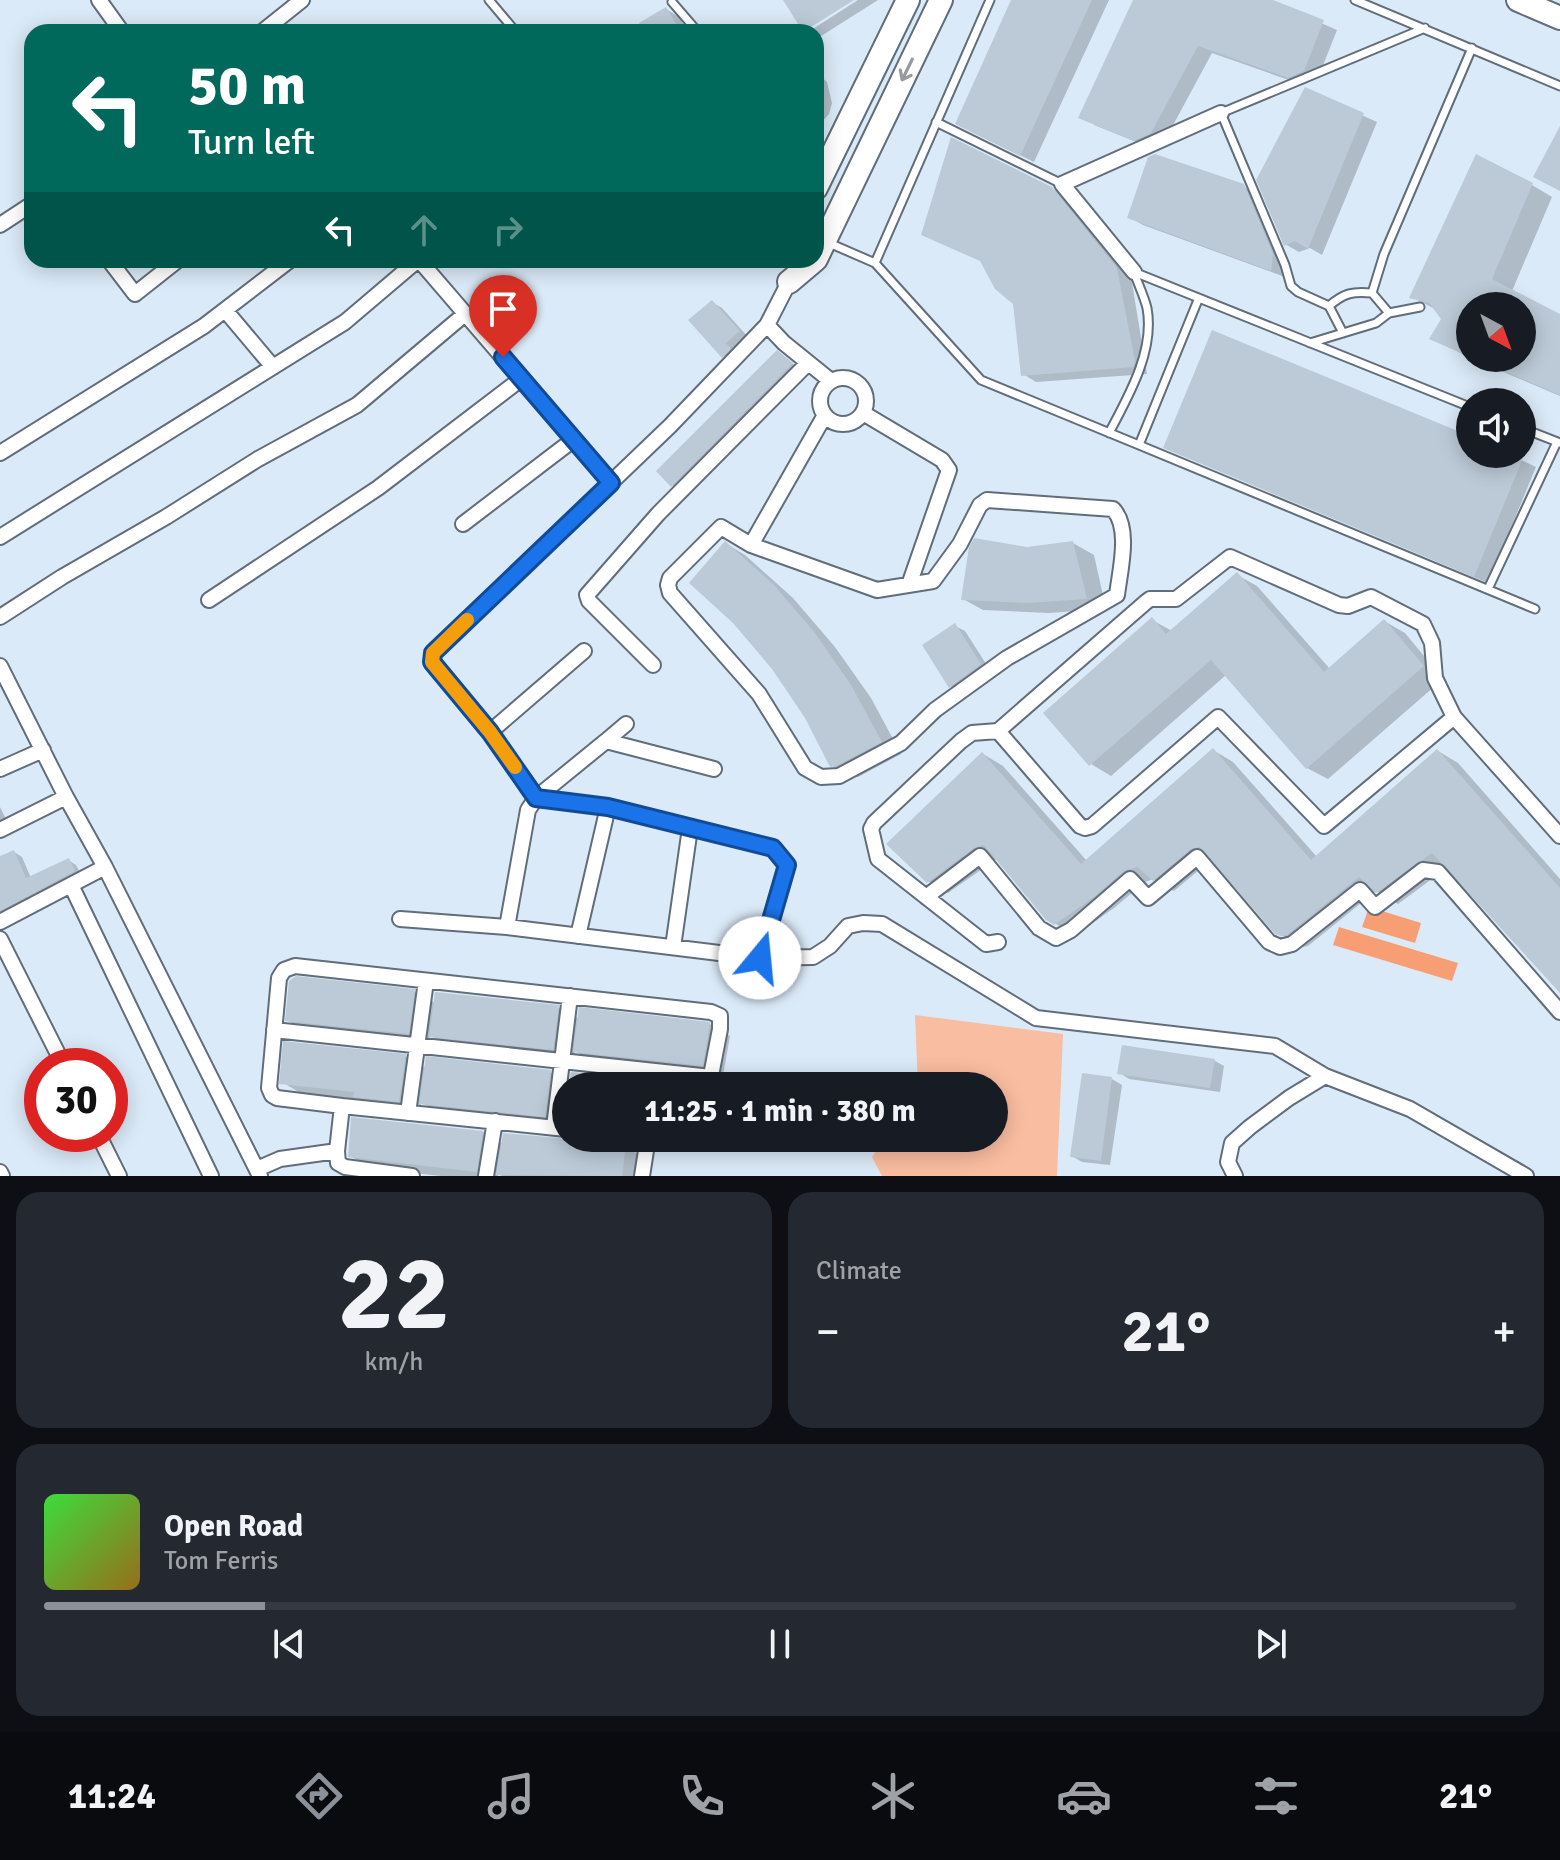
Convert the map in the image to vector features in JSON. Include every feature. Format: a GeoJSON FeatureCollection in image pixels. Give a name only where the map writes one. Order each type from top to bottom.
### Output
{"type":"FeatureCollection","features":[{"type":"Feature","properties":{"kind":"street"},"geometry":{"type":"LineString","coordinates":[[99,0],[116,24]]}},
{"type":"Feature","properties":{"kind":"street"},"geometry":{"type":"LineString","coordinates":[[272,24],[302,0]]}},
{"type":"Feature","properties":{"kind":"street"},"geometry":{"type":"LineString","coordinates":[[824,172],[908,0]]}},
{"type":"Feature","properties":{"kind":"street"},"geometry":{"type":"LineString","coordinates":[[824,237],[941,0]]}},
{"type":"Feature","properties":{"kind":"street"},"geometry":{"type":"LineString","coordinates":[[1518,0],[1560,18]]}},
{"type":"Feature","properties":{"kind":"street"},"geometry":{"type":"LineString","coordinates":[[1134,272],[1062,184],[1221,113]]}},
{"type":"Feature","properties":{"kind":"street"},"geometry":{"type":"LineString","coordinates":[[0,225],[24,209]]}},
{"type":"Feature","properties":{"kind":"street"},"geometry":{"type":"LineString","coordinates":[[115,268],[135,294],[168,268]]}},
{"type":"Feature","properties":{"kind":"street"},"geometry":{"type":"LineString","coordinates":[[0,453],[192,334],[280,268]]}},
{"type":"Feature","properties":{"kind":"street"},"geometry":{"type":"LineString","coordinates":[[0,537],[345,322],[409,268]]}},
{"type":"Feature","properties":{"kind":"street"},"geometry":{"type":"LineString","coordinates":[[425,268],[611,483]]}},
{"type":"Feature","properties":{"kind":"street"},"geometry":{"type":"LineString","coordinates":[[760,958],[787,865],[773,848],[608,807],[536,798],[490,732],[432,662],[433,653],[670,426],[767,325],[789,271]]}},
{"type":"Feature","properties":{"kind":"street"},"geometry":{"type":"LineString","coordinates":[[225,310],[273,367]]}},
{"type":"Feature","properties":{"kind":"street"},"geometry":{"type":"LineString","coordinates":[[0,617],[258,459],[357,405],[465,314]]}},
{"type":"Feature","properties":{"kind":"street"},"geometry":{"type":"LineString","coordinates":[[767,325],[831,381]]}},
{"type":"Feature","properties":{"kind":"street"},"geometry":{"type":"LineString","coordinates":[[653,665],[589,601],[587,595],[658,514],[808,363]]}},
{"type":"Feature","properties":{"kind":"street"},"geometry":{"type":"LineString","coordinates":[[845,378],[859,383],[866,396],[863,413],[853,422],[831,420],[825,415],[820,401],[831,381],[845,378]]}},
{"type":"Feature","properties":{"kind":"street"},"geometry":{"type":"LineString","coordinates":[[209,600],[378,488],[521,379]]}},
{"type":"Feature","properties":{"kind":"street"},"geometry":{"type":"LineString","coordinates":[[863,413],[942,460],[949,470],[909,585]]}},
{"type":"Feature","properties":{"kind":"street"},"geometry":{"type":"LineString","coordinates":[[751,545],[825,415]]}},
{"type":"Feature","properties":{"kind":"street"},"geometry":{"type":"LineString","coordinates":[[463,524],[573,440]]}},
{"type":"Feature","properties":{"kind":"street"},"geometry":{"type":"LineString","coordinates":[[987,500],[1103,507],[1113,509],[1120,516],[1123,527],[1117,595],[1007,658],[935,710],[901,743],[839,776],[821,777],[805,768],[759,694],[670,593],[670,578],[717,528],[725,527],[751,545],[877,590],[933,581],[960,544],[980,505],[987,500]]}},
{"type":"Feature","properties":{"kind":"street"},"geometry":{"type":"LineString","coordinates":[[998,942],[986,944],[878,859],[871,829],[874,823],[961,741],[972,733],[998,731],[1150,599],[1176,599],[1230,557],[1339,605],[1348,606],[1371,597],[1423,624],[1432,643],[1435,678],[1454,717],[1560,836]]}},
{"type":"Feature","properties":{"kind":"street"},"geometry":{"type":"LineString","coordinates":[[490,732],[584,651]]}},
{"type":"Feature","properties":{"kind":"street"},"geometry":{"type":"LineString","coordinates":[[1,671],[105,867],[259,1173],[280,1159],[337,1151]]}},
{"type":"Feature","properties":{"kind":"street"},"geometry":{"type":"LineString","coordinates":[[998,731],[1085,828],[1092,826],[1218,717],[1324,826],[1454,717]]}},
{"type":"Feature","properties":{"kind":"street"},"geometry":{"type":"LineString","coordinates":[[507,927],[528,810],[536,798],[626,724]]}},
{"type":"Feature","properties":{"kind":"street"},"geometry":{"type":"LineString","coordinates":[[606,741],[714,769]]}},
{"type":"Feature","properties":{"kind":"street"},"geometry":{"type":"LineString","coordinates":[[0,769],[43,750]]}},
{"type":"Feature","properties":{"kind":"street"},"geometry":{"type":"LineString","coordinates":[[0,830],[66,797]]}},
{"type":"Feature","properties":{"kind":"street"},"geometry":{"type":"LineString","coordinates":[[578,936],[608,807]]}},
{"type":"Feature","properties":{"kind":"street"},"geometry":{"type":"LineString","coordinates":[[673,947],[690,828]]}},
{"type":"Feature","properties":{"kind":"street"},"geometry":{"type":"LineString","coordinates":[[926,897],[980,856],[1039,928],[1056,938],[1071,930],[1130,879],[1148,898],[1197,857],[1269,942],[1280,947],[1292,944],[1360,890],[1375,907],[1423,870],[1438,872],[1560,1012]]}},
{"type":"Feature","properties":{"kind":"street"},"geometry":{"type":"LineString","coordinates":[[0,922],[105,867]]}},
{"type":"Feature","properties":{"kind":"street"},"geometry":{"type":"LineString","coordinates":[[71,885],[211,1176]]}},
{"type":"Feature","properties":{"kind":"street"},"geometry":{"type":"LineString","coordinates":[[400,919],[507,927],[760,958],[813,957],[830,946],[848,926],[882,924],[1036,1018],[1275,1046],[1325,1076],[1410,1109],[1526,1176]]}},
{"type":"Feature","properties":{"kind":"street"},"geometry":{"type":"LineString","coordinates":[[0,939],[55,1048]]}},
{"type":"Feature","properties":{"kind":"street"},"geometry":{"type":"LineString","coordinates":[[552,1127],[277,1098],[269,1088],[279,978],[284,970],[295,966],[711,1012],[720,1016],[712,1072]]}},
{"type":"Feature","properties":{"kind":"street"},"geometry":{"type":"LineString","coordinates":[[408,1113],[426,981]]}},
{"type":"Feature","properties":{"kind":"street"},"geometry":{"type":"LineString","coordinates":[[563,1072],[570,996]]}},
{"type":"Feature","properties":{"kind":"street"},"geometry":{"type":"LineString","coordinates":[[274,1030],[640,1072]]}},
{"type":"Feature","properties":{"kind":"street"},"geometry":{"type":"LineString","coordinates":[[1235,1176],[1228,1162],[1232,1143],[1289,1098],[1325,1076]]}},
{"type":"Feature","properties":{"kind":"street"},"geometry":{"type":"LineString","coordinates":[[342,1106],[338,1163],[345,1167],[412,1176]]}},
{"type":"Feature","properties":{"kind":"street"},"geometry":{"type":"LineString","coordinates":[[486,1176],[495,1121]]}},
{"type":"Feature","properties":{"kind":"street"},"geometry":{"type":"LineString","coordinates":[[107,1152],[119,1176]]}},
{"type":"Feature","properties":{"kind":"street"},"geometry":{"type":"LineString","coordinates":[[642,1176],[646,1152]]}},
{"type":"Feature","properties":{"kind":"lane"},"geometry":{"type":"LineString","coordinates":[[489,0],[509,24]]}},
{"type":"Feature","properties":{"kind":"lane"},"geometry":{"type":"LineString","coordinates":[[875,263],[990,0]]}},
{"type":"Feature","properties":{"kind":"lane"},"geometry":{"type":"LineString","coordinates":[[1355,0],[1560,86]]}},
{"type":"Feature","properties":{"kind":"lane"},"geometry":{"type":"LineString","coordinates":[[672,2],[691,24]]}},
{"type":"Feature","properties":{"kind":"lane"},"geometry":{"type":"LineString","coordinates":[[1343,333],[1329,306],[1291,286],[1221,113],[1425,28]]}},
{"type":"Feature","properties":{"kind":"lane"},"geometry":{"type":"LineString","coordinates":[[1372,293],[1384,254],[1472,48]]}},
{"type":"Feature","properties":{"kind":"lane"},"geometry":{"type":"LineString","coordinates":[[936,122],[1062,184]]}},
{"type":"Feature","properties":{"kind":"lane"},"geometry":{"type":"LineString","coordinates":[[824,250],[875,263],[981,380],[1535,609]]}},
{"type":"Feature","properties":{"kind":"lane"},"geometry":{"type":"LineString","coordinates":[[1109,433],[1136,383],[1149,328],[1146,306],[1134,272]]}},
{"type":"Feature","properties":{"kind":"lane"},"geometry":{"type":"LineString","coordinates":[[1134,272],[1456,402]]}},
{"type":"Feature","properties":{"kind":"lane"},"geometry":{"type":"LineString","coordinates":[[1329,306],[1340,296],[1354,291],[1372,293],[1389,313]]}},
{"type":"Feature","properties":{"kind":"lane"},"geometry":{"type":"LineString","coordinates":[[1139,445],[1198,300]]}},
{"type":"Feature","properties":{"kind":"lane"},"geometry":{"type":"LineString","coordinates":[[1308,344],[1376,323],[1389,313],[1420,307]]}},
{"type":"Feature","properties":{"kind":"lane"},"geometry":{"type":"LineString","coordinates":[[1488,589],[1559,442],[1536,433]]}},
{"type":"Feature","properties":{"kind":"shaded area"},"geometry":{"type":"Polygon","coordinates":[[[1369,907],[1421,923],[1415,943],[1362,927],[1369,907]]]}},
{"type":"Feature","properties":{"kind":"shaded area"},"geometry":{"type":"Polygon","coordinates":[[[1339,927],[1458,963],[1452,981],[1333,945],[1339,927]]]}},
{"type":"Feature","properties":{"kind":"shaded area"},"geometry":{"type":"Polygon","coordinates":[[[915,1015],[1063,1034],[1057,1176],[882,1176],[872,1157],[875,1152],[1008,1152],[1008,1072],[917,1072],[915,1015]]]}},
{"type":"Feature","properties":{"kind":"building"},"geometry":{"type":"Polygon","coordinates":[[[783,0],[854,0],[816,24],[798,24],[783,0]]]}},
{"type":"Feature","properties":{"kind":"building"},"geometry":{"type":"Polygon","coordinates":[[[1011,0],[1092,0],[1020,156],[955,124],[1011,0]]]}},
{"type":"Feature","properties":{"kind":"building"},"geometry":{"type":"Polygon","coordinates":[[[1133,0],[1273,0],[1324,20],[1304,71],[1288,78],[1198,46],[1151,133],[1134,141],[1078,118],[1133,0]]]}},
{"type":"Feature","properties":{"kind":"building"},"geometry":{"type":"Polygon","coordinates":[[[666,7],[676,24],[640,24],[666,7]]]}},
{"type":"Feature","properties":{"kind":"building"},"geometry":{"type":"Polygon","coordinates":[[[1305,87],[1364,113],[1308,249],[1295,241],[1284,246],[1256,180],[1305,87]]]}},
{"type":"Feature","properties":{"kind":"building"},"geometry":{"type":"Polygon","coordinates":[[[1560,126],[1560,191],[1533,177],[1560,126]]]}},
{"type":"Feature","properties":{"kind":"building"},"geometry":{"type":"Polygon","coordinates":[[[951,137],[1052,187],[1117,268],[1135,361],[1133,367],[1021,376],[1013,304],[995,289],[980,261],[921,235],[951,137]]]}},
{"type":"Feature","properties":{"kind":"building"},"geometry":{"type":"Polygon","coordinates":[[[1155,154],[1244,184],[1273,254],[1271,271],[1127,218],[1148,157],[1155,154]]]}},
{"type":"Feature","properties":{"kind":"building"},"geometry":{"type":"Polygon","coordinates":[[[1476,154],[1533,183],[1492,279],[1517,292],[1456,292],[1456,351],[1429,339],[1441,319],[1429,303],[1409,298],[1476,154]]]}},
{"type":"Feature","properties":{"kind":"building"},"geometry":{"type":"Polygon","coordinates":[[[712,300],[740,331],[726,343],[731,349],[722,358],[688,320],[712,300]]]}},
{"type":"Feature","properties":{"kind":"building"},"geometry":{"type":"Polygon","coordinates":[[[1536,302],[1560,314],[1560,395],[1506,372],[1536,372],[1536,302]]]}},
{"type":"Feature","properties":{"kind":"building"},"geometry":{"type":"Polygon","coordinates":[[[1212,330],[1456,430],[1456,468],[1519,468],[1474,577],[1163,448],[1212,330]]]}},
{"type":"Feature","properties":{"kind":"building"},"geometry":{"type":"Polygon","coordinates":[[[777,350],[793,363],[671,487],[656,471],[777,350]]]}},
{"type":"Feature","properties":{"kind":"building"},"geometry":{"type":"Polygon","coordinates":[[[974,538],[1027,547],[1073,541],[1087,599],[1027,603],[961,600],[969,547],[974,538]]]}},
{"type":"Feature","properties":{"kind":"building"},"geometry":{"type":"Polygon","coordinates":[[[725,541],[773,584],[815,633],[851,685],[882,742],[830,767],[805,718],[772,669],[733,623],[689,583],[725,541]]]}},
{"type":"Feature","properties":{"kind":"building"},"geometry":{"type":"Polygon","coordinates":[[[1237,572],[1324,672],[1384,619],[1424,666],[1306,769],[1211,660],[1089,766],[1043,713],[1152,617],[1166,634],[1237,572]]]}},
{"type":"Feature","properties":{"kind":"building"},"geometry":{"type":"Polygon","coordinates":[[[955,623],[981,664],[949,688],[922,645],[955,623]]]}},
{"type":"Feature","properties":{"kind":"building"},"geometry":{"type":"Polygon","coordinates":[[[1213,748],[1311,860],[1437,749],[1560,888],[1560,993],[1432,853],[1376,893],[1359,877],[1287,935],[1281,936],[1275,934],[1200,847],[1191,849],[1153,881],[1137,867],[1124,871],[1054,925],[1046,920],[984,845],[974,848],[927,883],[886,844],[982,752],[1081,864],[1213,748]]]}},
{"type":"Feature","properties":{"kind":"building"},"geometry":{"type":"Polygon","coordinates":[[[14,850],[26,878],[69,858],[75,871],[0,911],[0,856],[14,850]]]}},
{"type":"Feature","properties":{"kind":"building"},"geometry":{"type":"Polygon","coordinates":[[[296,976],[415,989],[409,1034],[285,1021],[289,981],[296,976]]]}},
{"type":"Feature","properties":{"kind":"building"},"geometry":{"type":"Polygon","coordinates":[[[435,992],[559,1005],[553,1050],[429,1037],[435,992]]]}},
{"type":"Feature","properties":{"kind":"building"},"geometry":{"type":"Polygon","coordinates":[[[579,1007],[710,1022],[703,1066],[573,1052],[579,1007]]]}},
{"type":"Feature","properties":{"kind":"building"},"geometry":{"type":"Polygon","coordinates":[[[283,1041],[406,1054],[399,1102],[353,1097],[354,1092],[279,1084],[283,1041]]]}},
{"type":"Feature","properties":{"kind":"building"},"geometry":{"type":"Polygon","coordinates":[[[1122,1045],[1215,1059],[1210,1088],[1117,1074],[1122,1045]]]}},
{"type":"Feature","properties":{"kind":"building"},"geometry":{"type":"Polygon","coordinates":[[[426,1056],[551,1070],[545,1117],[419,1104],[426,1056]]]}},
{"type":"Feature","properties":{"kind":"building"},"geometry":{"type":"Polygon","coordinates":[[[1082,1073],[1112,1077],[1101,1161],[1070,1157],[1082,1073]]]}},
{"type":"Feature","properties":{"kind":"building"},"geometry":{"type":"Polygon","coordinates":[[[351,1117],[483,1131],[477,1172],[348,1157],[351,1117]]]}},
{"type":"Feature","properties":{"kind":"building"},"geometry":{"type":"Polygon","coordinates":[[[503,1133],[552,1137],[552,1152],[625,1152],[622,1176],[496,1175],[503,1133]]]}},
{"type":"Feature","properties":{"kind":"slow traffic"},"geometry":{"type":"LineString","coordinates":[[467,620],[433,653],[432,662],[515,767]]}},
{"type":"Feature","properties":{"kind":"route"},"geometry":{"type":"LineString","coordinates":[[503,357],[611,483],[433,653],[432,662],[490,732],[536,798],[608,807],[773,848],[782,856],[787,865],[784,880],[760,958]]}}]}
